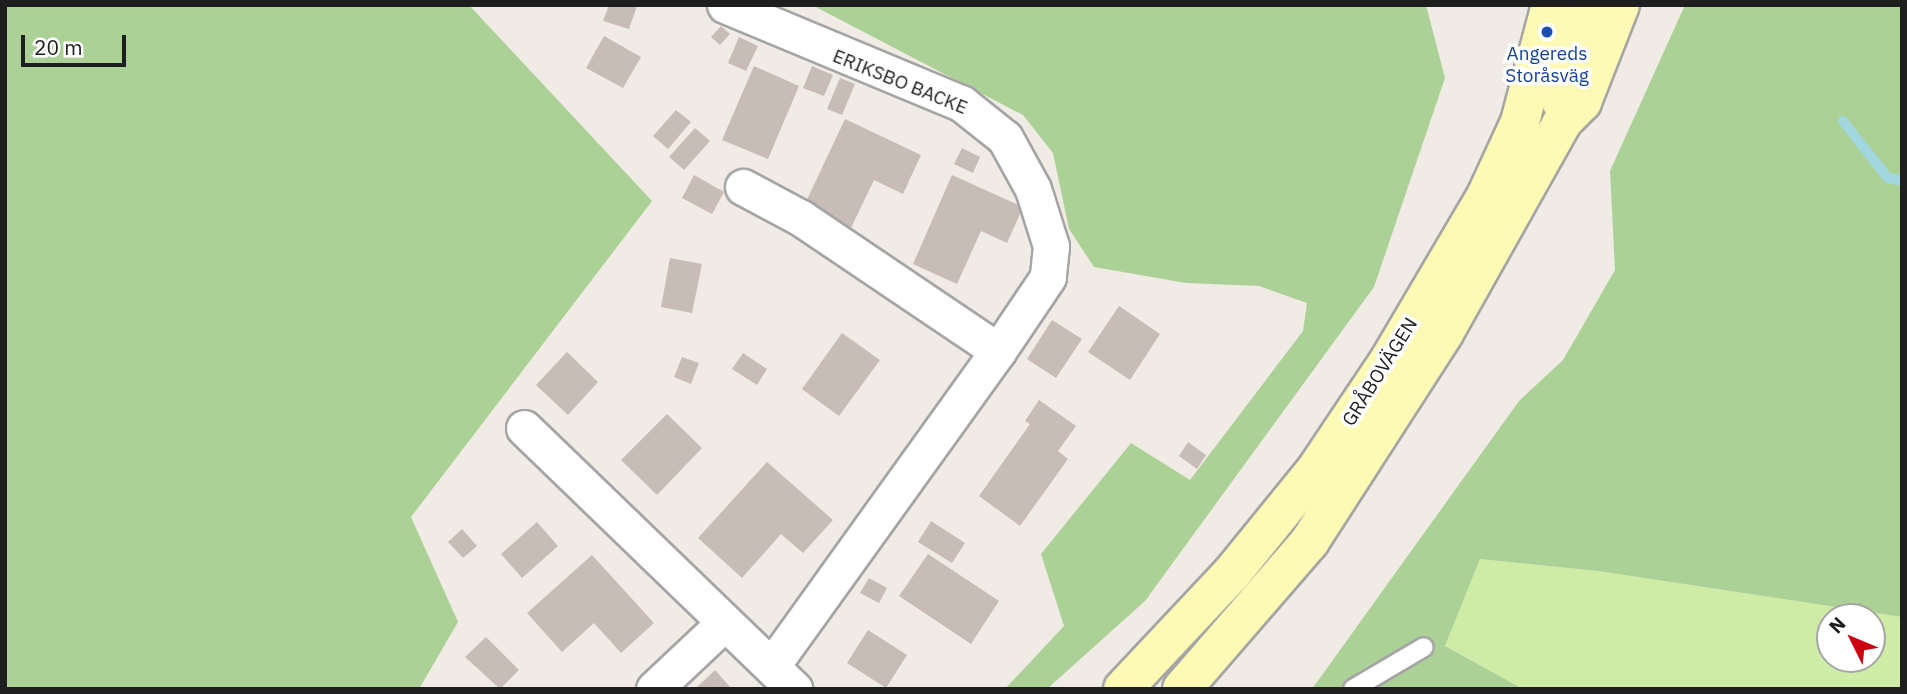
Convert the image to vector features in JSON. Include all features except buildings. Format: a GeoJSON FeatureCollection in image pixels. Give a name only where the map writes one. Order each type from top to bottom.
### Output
{"type":"FeatureCollection","features":[{"type":"Feature","properties":{"kind":"main road","name":"GRÅBOVÄGEN"},"geometry":{"type":"LineString","coordinates":[[1123,689],[1232,573],[1315,471],[1390,359],[1486,196],[1520,122],[1551,5]]}},
{"type":"Feature","properties":{"kind":"main road","name":"GRÅBOVÄGEN"},"geometry":{"type":"LineString","coordinates":[[1563,121],[1561,95],[1587,5]]}},
{"type":"Feature","properties":{"kind":"main road","name":"GRÅBOVÄGEN"},"geometry":{"type":"LineString","coordinates":[[1182,689],[1310,541],[1444,333],[1563,121],[1582,102],[1620,5]]}},
{"type":"Feature","properties":{"kind":"street","name":"ERIKSBO BACKE"},"geometry":{"type":"LineString","coordinates":[[524,428],[783,678],[1048,277],[1051,246],[1033,189],[1005,138],[961,103],[725,5]]}},
{"type":"Feature","properties":{"kind":"street"},"geometry":{"type":"LineString","coordinates":[[743,187],[800,218],[998,351]]}},
{"type":"Feature","properties":{"kind":"street"},"geometry":{"type":"LineString","coordinates":[[654,689],[724,623]]}},
{"type":"Feature","properties":{"kind":"lane"},"geometry":{"type":"LineString","coordinates":[[1353,689],[1424,647]]}},
{"type":"Feature","properties":{"kind":"green space"},"geometry":{"type":"Polygon","coordinates":[[[5,5],[469,5],[652,201],[411,517],[458,622],[419,689],[5,689],[5,5]]]}},
{"type":"Feature","properties":{"kind":"green space"},"geometry":{"type":"Polygon","coordinates":[[[812,5],[1426,5],[1445,78],[1374,287],[1145,601],[1047,689],[1005,689],[1064,626],[1041,554],[1131,443],[1190,480],[1303,331],[1307,303],[1259,286],[1186,283],[1094,267],[1069,229],[1053,153],[1023,115],[812,5]]]}},
{"type":"Feature","properties":{"kind":"green space"},"geometry":{"type":"Polygon","coordinates":[[[1685,5],[1902,5],[1902,617],[1886,615],[1886,603],[1816,604],[1598,571],[1480,559],[1445,646],[1523,689],[1312,689],[1519,401],[1563,360],[1615,270],[1610,171],[1685,5]]]}},
{"type":"Feature","properties":{"kind":"green space"},"geometry":{"type":"Polygon","coordinates":[[[1480,559],[1598,571],[1816,604],[1816,673],[1886,673],[1886,615],[1902,617],[1902,689],[1523,689],[1445,646],[1480,559]]]}},
{"type":"Feature","properties":{"kind":"waterway"},"geometry":{"type":"LineString","coordinates":[[1843,121],[1888,178],[1902,181]]}},
{"type":"Feature","properties":{"kind":"place","name":"Angereds Storåsväg"},"geometry":{"type":"Point","coordinates":[1547,32]}}]}
